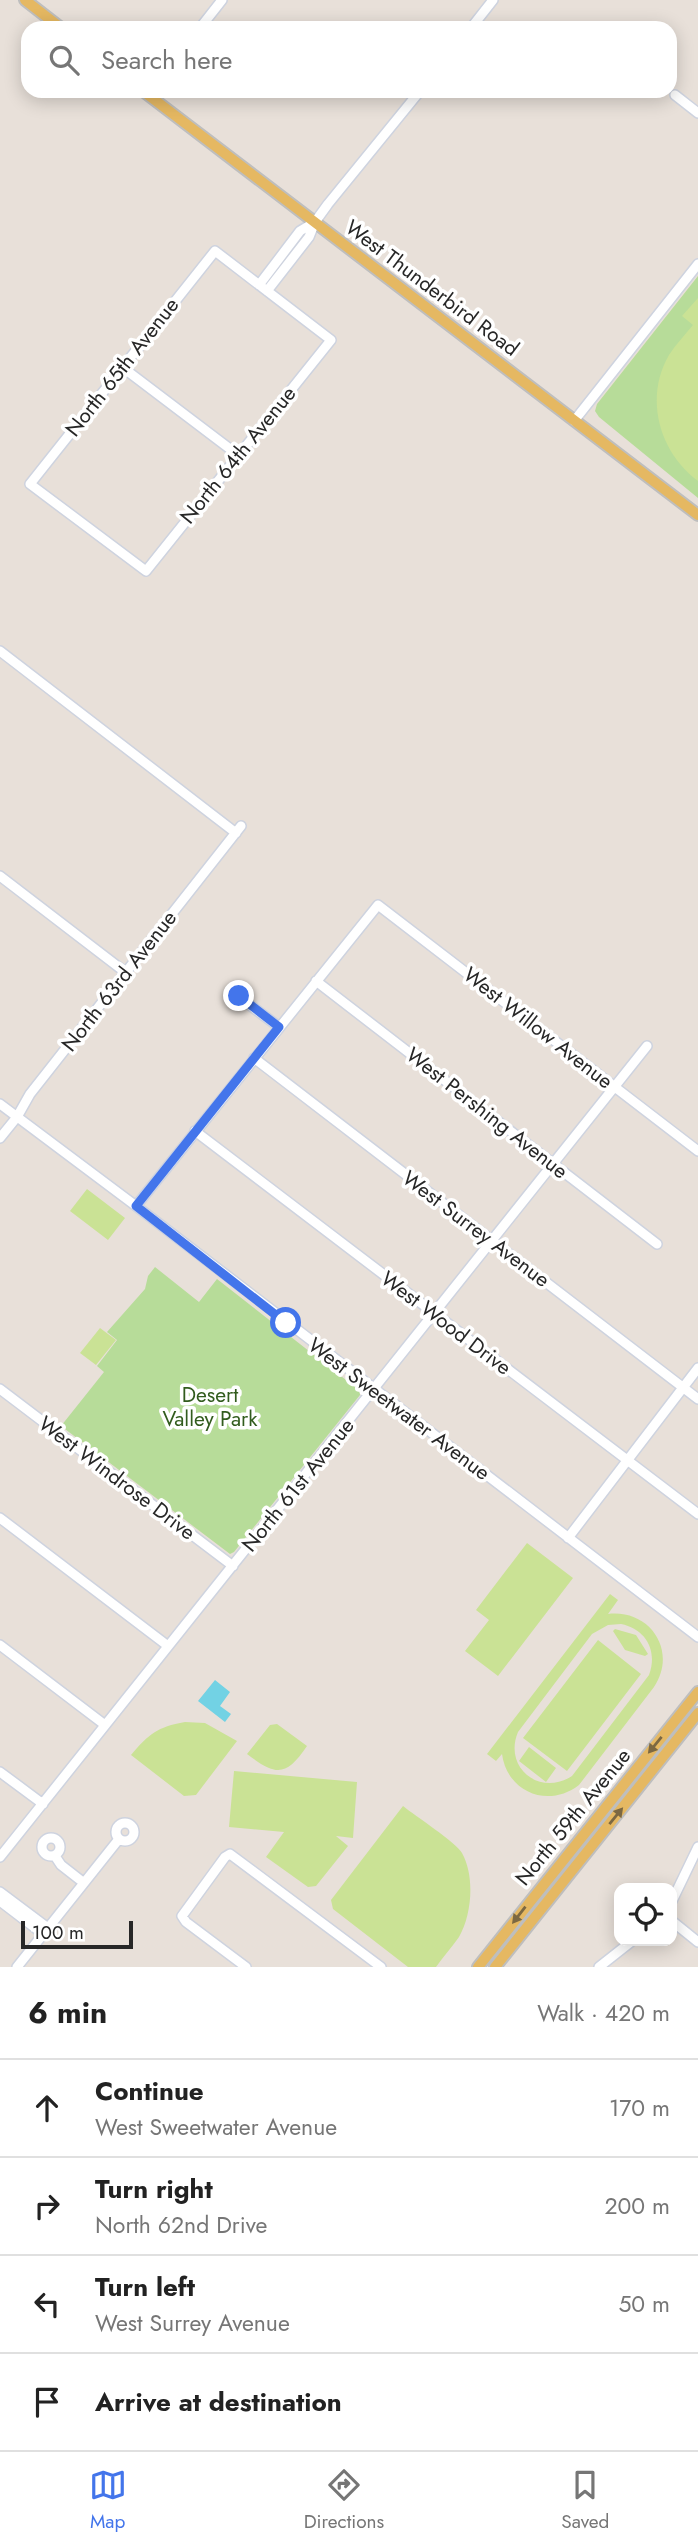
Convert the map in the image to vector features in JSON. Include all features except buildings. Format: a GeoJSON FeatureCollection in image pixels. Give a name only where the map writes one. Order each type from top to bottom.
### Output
{"type":"FeatureCollection","features":[{"type":"Feature","properties":{"kind":"main road"},"geometry":{"type":"LineString","coordinates":[[24,0],[52,21]]}},
{"type":"Feature","properties":{"kind":"main road","name":"West Thunderbird Road"},"geometry":{"type":"LineString","coordinates":[[155,98],[698,515]]}},
{"type":"Feature","properties":{"kind":"main road","name":"North 59th Avenue"},"geometry":{"type":"LineString","coordinates":[[478,1967],[698,1692]]}},
{"type":"Feature","properties":{"kind":"main road","name":"North 59th Avenue"},"geometry":{"type":"LineString","coordinates":[[495,1967],[698,1713]]}},
{"type":"Feature","properties":{"kind":"main road"},"geometry":{"type":"LineString","coordinates":[[573,1869],[578,1855],[577,1842]]}},
{"type":"Feature","properties":{"kind":"street"},"geometry":{"type":"LineString","coordinates":[[206,21],[222,0]]}},
{"type":"Feature","properties":{"kind":"street"},"geometry":{"type":"LineString","coordinates":[[476,21],[493,0]]}},
{"type":"Feature","properties":{"kind":"street"},"geometry":{"type":"LineString","coordinates":[[677,97],[698,113]]}},
{"type":"Feature","properties":{"kind":"street"},"geometry":{"type":"LineString","coordinates":[[263,288],[284,260],[300,231],[314,222],[414,98]]}},
{"type":"Feature","properties":{"kind":"street","name":"North 65th Avenue"},"geometry":{"type":"LineString","coordinates":[[146,571],[30,484],[215,251],[263,288]]}},
{"type":"Feature","properties":{"kind":"street"},"geometry":{"type":"LineString","coordinates":[[574,421],[698,264]]}},
{"type":"Feature","properties":{"kind":"street","name":"North 64th Avenue"},"geometry":{"type":"LineString","coordinates":[[146,571],[331,340],[263,288]]}},
{"type":"Feature","properties":{"kind":"street"},"geometry":{"type":"LineString","coordinates":[[122,367],[238,455]]}},
{"type":"Feature","properties":{"kind":"street","name":"North 63rd Avenue"},"geometry":{"type":"LineString","coordinates":[[0,651],[239,830],[30,1094],[17,1117],[0,1138]]}},
{"type":"Feature","properties":{"kind":"street"},"geometry":{"type":"LineString","coordinates":[[0,876],[125,972]]}},
{"type":"Feature","properties":{"kind":"street","name":"West Willow Avenue"},"geometry":{"type":"LineString","coordinates":[[316,981],[378,905],[698,1151]]}},
{"type":"Feature","properties":{"kind":"street"},"geometry":{"type":"LineString","coordinates":[[136,1206],[316,981]]}},
{"type":"Feature","properties":{"kind":"street","name":"West Pershing Avenue"},"geometry":{"type":"LineString","coordinates":[[316,981],[657,1244]]}},
{"type":"Feature","properties":{"kind":"street"},"geometry":{"type":"LineString","coordinates":[[239,996],[279,1027]]}},
{"type":"Feature","properties":{"kind":"street","name":"North 61st Avenue"},"geometry":{"type":"LineString","coordinates":[[0,1857],[647,1046]]}},
{"type":"Feature","properties":{"kind":"street","name":"West Surrey Avenue"},"geometry":{"type":"LineString","coordinates":[[254,1058],[698,1399]]}},
{"type":"Feature","properties":{"kind":"street","name":"West Sweetwater Avenue"},"geometry":{"type":"LineString","coordinates":[[0,1104],[698,1637]]}},
{"type":"Feature","properties":{"kind":"street","name":"West Wood Drive"},"geometry":{"type":"LineString","coordinates":[[195,1131],[698,1514]]}},
{"type":"Feature","properties":{"kind":"street"},"geometry":{"type":"LineString","coordinates":[[568,1538],[698,1368]]}},
{"type":"Feature","properties":{"kind":"street","name":"West Windrose Drive"},"geometry":{"type":"LineString","coordinates":[[0,1389],[233,1566]]}},
{"type":"Feature","properties":{"kind":"street"},"geometry":{"type":"LineString","coordinates":[[0,1518],[168,1646]]}},
{"type":"Feature","properties":{"kind":"street"},"geometry":{"type":"LineString","coordinates":[[0,1645],[105,1725]]}},
{"type":"Feature","properties":{"kind":"street"},"geometry":{"type":"LineString","coordinates":[[0,1772],[43,1804]]}},
{"type":"Feature","properties":{"kind":"street"},"geometry":{"type":"LineString","coordinates":[[17,1967],[120,1839]]}},
{"type":"Feature","properties":{"kind":"street"},"geometry":{"type":"LineString","coordinates":[[677,1890],[698,1847]]}},
{"type":"Feature","properties":{"kind":"street"},"geometry":{"type":"LineString","coordinates":[[246,1967],[187,1922],[183,1916],[225,1857],[230,1854],[381,1967]]}},
{"type":"Feature","properties":{"kind":"street"},"geometry":{"type":"LineString","coordinates":[[55,1856],[61,1865],[84,1883]]}},
{"type":"Feature","properties":{"kind":"street"},"geometry":{"type":"LineString","coordinates":[[0,1892],[46,1931]]}},
{"type":"Feature","properties":{"kind":"street"},"geometry":{"type":"LineString","coordinates":[[0,1901],[46,1931]]}},
{"type":"Feature","properties":{"kind":"street"},"geometry":{"type":"LineString","coordinates":[[677,1925],[698,1942]]}},
{"type":"Feature","properties":{"kind":"street"},"geometry":{"type":"LineString","coordinates":[[599,1967],[626,1946]]}},
{"type":"Feature","properties":{"kind":"green space"},"geometry":{"type":"Polygon","coordinates":[[[698,276],[698,498],[595,411],[597,404],[698,276]]]}},
{"type":"Feature","properties":{"kind":"green space"},"geometry":{"type":"Polygon","coordinates":[[[698,298],[698,481],[685,469],[665,440],[657,406],[661,372],[669,355],[693,325],[682,316],[698,298]]]}},
{"type":"Feature","properties":{"kind":"green space"},"geometry":{"type":"Polygon","coordinates":[[[87,1189],[125,1218],[108,1240],[70,1211],[87,1189]]]}},
{"type":"Feature","properties":{"kind":"green space","name":"Desert Valley Park"},"geometry":{"type":"Polygon","coordinates":[[[155,1267],[199,1302],[217,1279],[360,1391],[360,1395],[230,1554],[61,1426],[104,1372],[97,1366],[117,1340],[107,1332],[145,1289],[148,1276],[155,1267]]]}},
{"type":"Feature","properties":{"kind":"green space"},"geometry":{"type":"Polygon","coordinates":[[[100,1328],[116,1340],[96,1365],[80,1353],[100,1328]]]}},
{"type":"Feature","properties":{"kind":"green space"},"geometry":{"type":"Polygon","coordinates":[[[527,1543],[573,1578],[498,1676],[465,1651],[489,1620],[476,1610],[527,1543]]]}},
{"type":"Feature","properties":{"kind":"green space"},"geometry":{"type":"Polygon","coordinates":[[[610,1594],[618,1600],[608,1614],[623,1614],[636,1618],[656,1635],[663,1660],[661,1673],[654,1687],[579,1785],[555,1796],[531,1793],[520,1787],[512,1778],[505,1767],[502,1754],[496,1761],[487,1754],[610,1594]],[[621,1624],[608,1625],[592,1634],[518,1732],[516,1757],[527,1775],[548,1783],[560,1782],[572,1776],[649,1675],[652,1658],[648,1642],[630,1627],[621,1624]]]}},
{"type":"Feature","properties":{"kind":"green space"},"geometry":{"type":"Polygon","coordinates":[[[615,1629],[636,1635],[648,1654],[645,1656],[625,1650],[613,1631],[615,1629]]]}},
{"type":"Feature","properties":{"kind":"green space"},"geometry":{"type":"Polygon","coordinates":[[[598,1640],[641,1674],[567,1771],[523,1738],[598,1640]]]}},
{"type":"Feature","properties":{"kind":"green space"},"geometry":{"type":"Polygon","coordinates":[[[185,1722],[205,1723],[237,1741],[196,1795],[184,1796],[131,1755],[154,1732],[185,1722]]]}},
{"type":"Feature","properties":{"kind":"green space"},"geometry":{"type":"Polygon","coordinates":[[[277,1724],[307,1746],[293,1763],[280,1770],[266,1766],[247,1754],[270,1725],[277,1724]]]}},
{"type":"Feature","properties":{"kind":"green space"},"geometry":{"type":"Polygon","coordinates":[[[529,1747],[556,1768],[546,1782],[519,1761],[529,1747]]]}},
{"type":"Feature","properties":{"kind":"green space"},"geometry":{"type":"Polygon","coordinates":[[[234,1771],[357,1782],[353,1838],[336,1836],[348,1846],[316,1886],[308,1887],[266,1857],[284,1832],[229,1827],[234,1771]]]}},
{"type":"Feature","properties":{"kind":"green space"},"geometry":{"type":"Polygon","coordinates":[[[403,1806],[458,1848],[469,1873],[467,1918],[459,1937],[436,1967],[408,1967],[333,1909],[331,1900],[403,1806]]]}},
{"type":"Feature","properties":{"kind":"water"},"geometry":{"type":"Polygon","coordinates":[[[215,1680],[230,1692],[220,1706],[231,1714],[225,1722],[198,1701],[215,1680]]]}},
{"type":"Feature","properties":{"kind":"route"},"geometry":{"type":"LineString","coordinates":[[239,996],[279,1027],[136,1206],[286,1323]]}}]}
